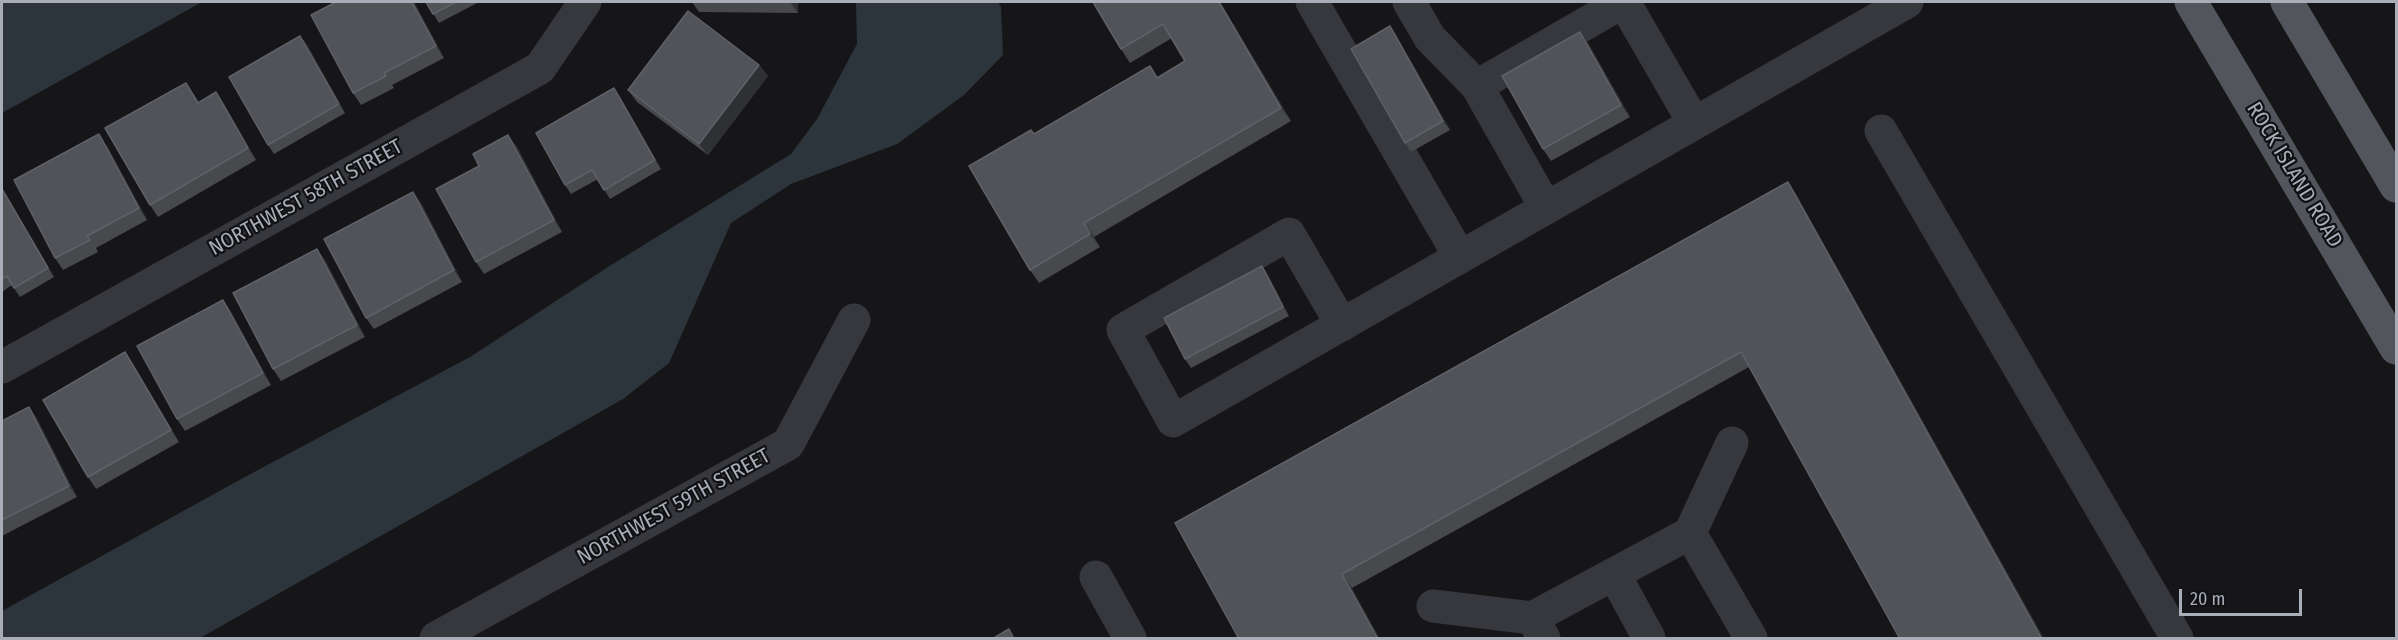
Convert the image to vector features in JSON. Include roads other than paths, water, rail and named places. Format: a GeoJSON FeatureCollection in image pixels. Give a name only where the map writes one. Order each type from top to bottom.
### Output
{"type":"FeatureCollection","features":[{"type":"Feature","properties":{"kind":"main road","name":"ROCK ISLAND ROAD"},"geometry":{"type":"LineString","coordinates":[[2191,2],[2397,348]]}},
{"type":"Feature","properties":{"kind":"main road"},"geometry":{"type":"LineString","coordinates":[[2287,2],[2397,186]]}},
{"type":"Feature","properties":{"kind":"street","name":"NORTHWEST 58TH STREET"},"geometry":{"type":"LineString","coordinates":[[2,367],[540,68],[585,2]]}},
{"type":"Feature","properties":{"kind":"street"},"geometry":{"type":"LineString","coordinates":[[1312,2],[1460,257]]}},
{"type":"Feature","properties":{"kind":"street"},"geometry":{"type":"LineString","coordinates":[[1409,2],[1430,38],[1477,86],[1546,208]]}},
{"type":"Feature","properties":{"kind":"street"},"geometry":{"type":"LineString","coordinates":[[1477,86],[1624,2],[1694,123]]}},
{"type":"Feature","properties":{"kind":"street"},"geometry":{"type":"LineString","coordinates":[[1342,325],[1288,234],[1123,330],[1173,421],[1342,325],[1694,123],[1907,2]]}},
{"type":"Feature","properties":{"kind":"street"},"geometry":{"type":"LineString","coordinates":[[1881,131],[2177,639]]}},
{"type":"Feature","properties":{"kind":"street","name":"NORTHWEST 59TH STREET"},"geometry":{"type":"LineString","coordinates":[[436,639],[788,444],[854,320]]}},
{"type":"Feature","properties":{"kind":"street"},"geometry":{"type":"LineString","coordinates":[[1433,606],[1538,628],[1614,574],[1690,533],[1732,443]]}},
{"type":"Feature","properties":{"kind":"street"},"geometry":{"type":"LineString","coordinates":[[1690,533],[1751,639]]}},
{"type":"Feature","properties":{"kind":"street"},"geometry":{"type":"LineString","coordinates":[[1614,574],[1649,639]]}},
{"type":"Feature","properties":{"kind":"street"},"geometry":{"type":"LineString","coordinates":[[1096,577],[1130,639]]}}]}
